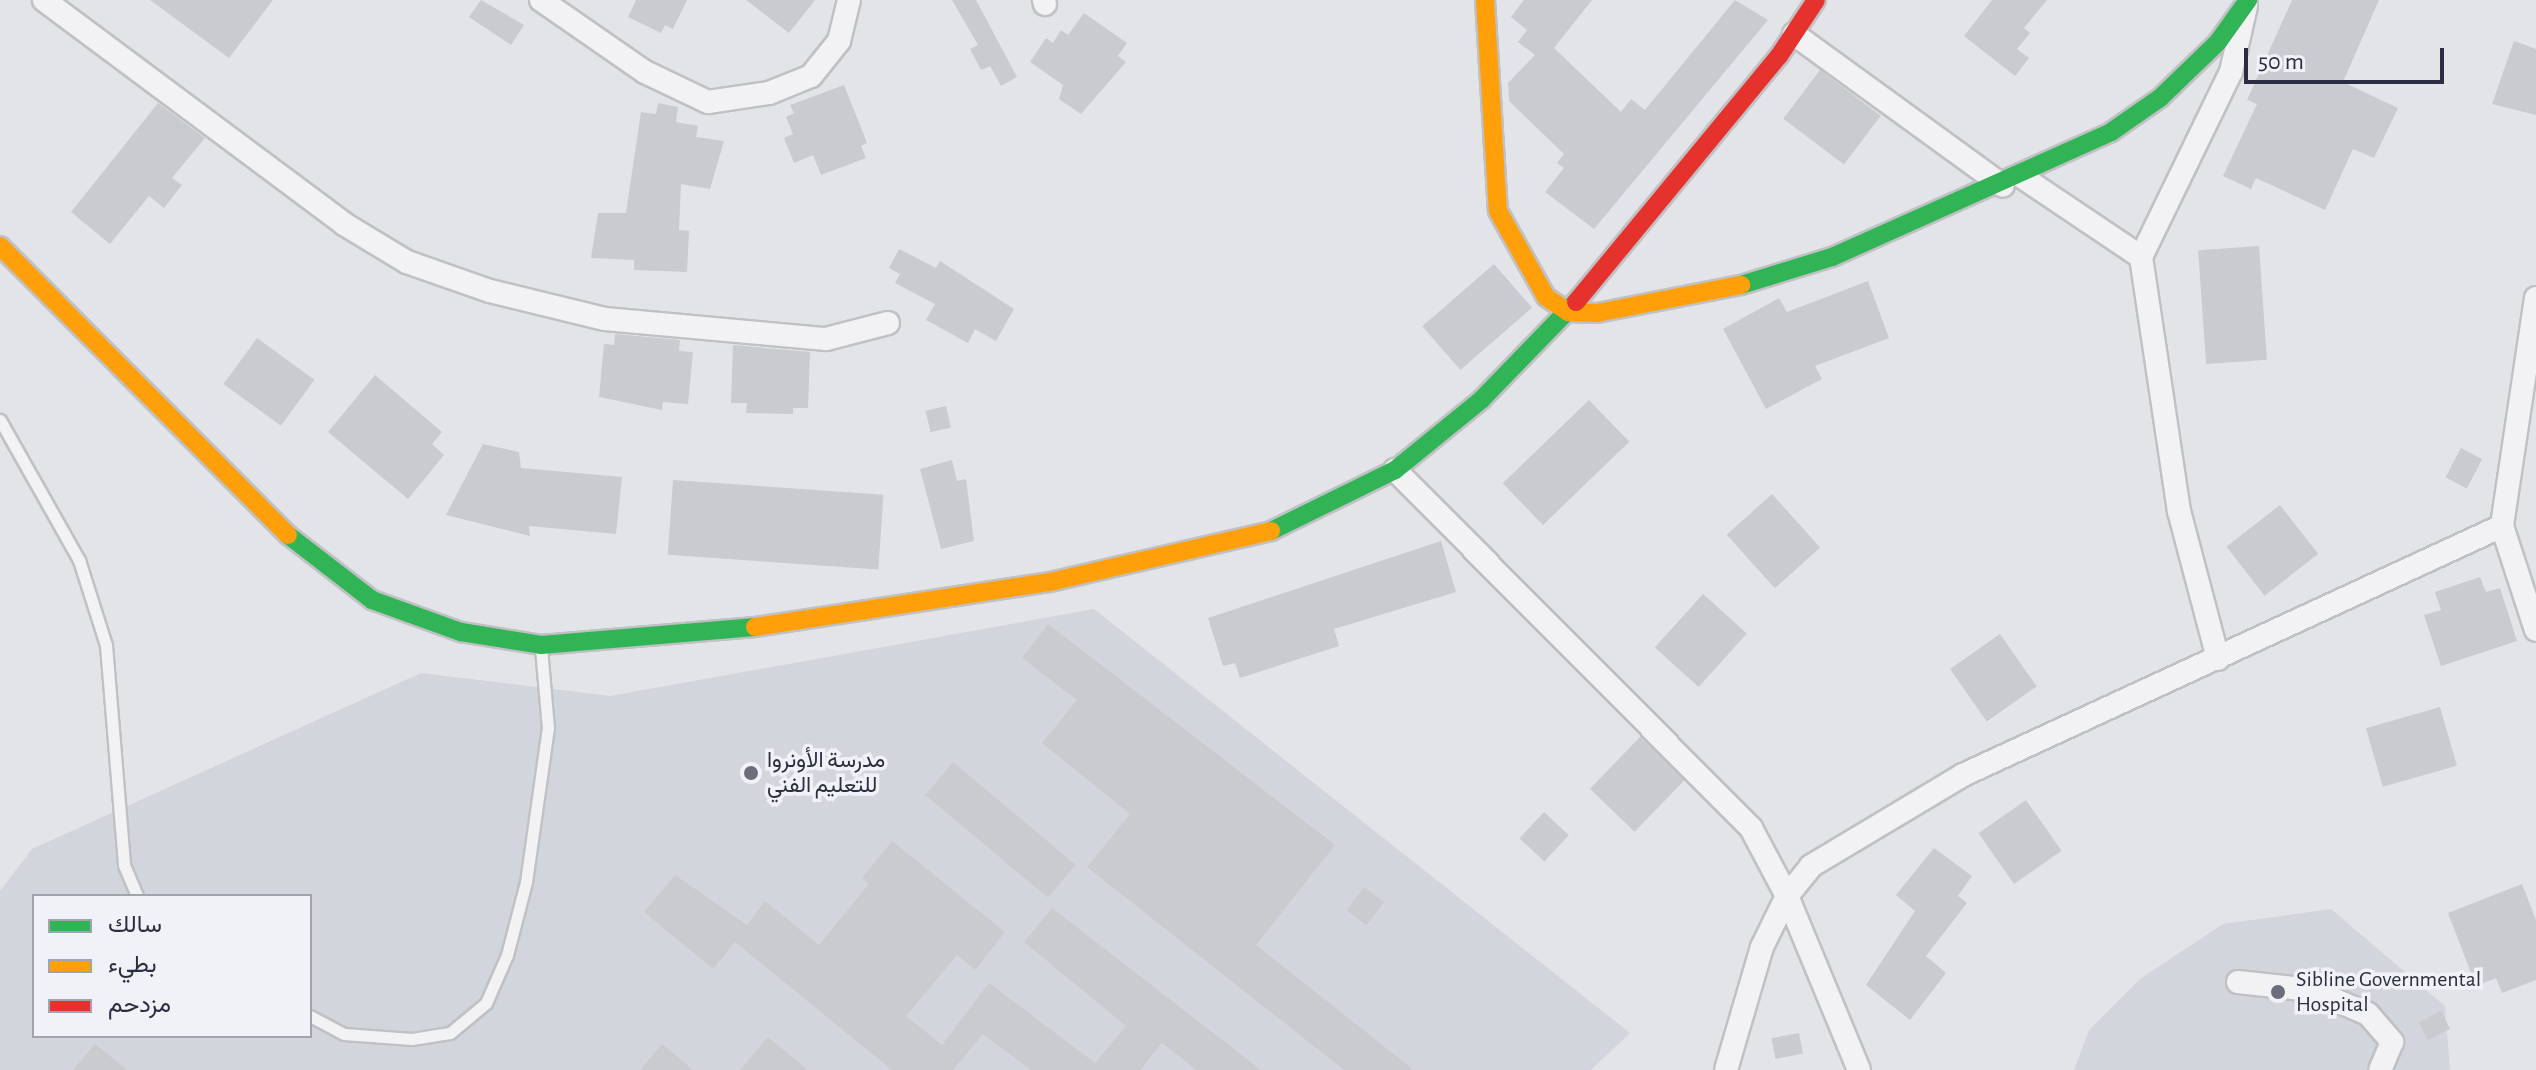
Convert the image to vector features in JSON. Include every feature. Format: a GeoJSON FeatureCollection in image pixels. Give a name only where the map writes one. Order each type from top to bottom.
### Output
{"type":"FeatureCollection","features":[{"type":"Feature","properties":{"kind":"main road"},"geometry":{"type":"LineString","coordinates":[[1485,0],[1498,211],[1535,283],[1568,312],[1630,309],[1711,294],[1832,257],[2012,182],[2111,132],[2160,98],[2218,42],[2247,1]]}},
{"type":"Feature","properties":{"kind":"main road"},"geometry":{"type":"LineString","coordinates":[[0,246],[281,529],[330,571],[372,600],[461,632],[541,645],[739,629],[1081,576],[1267,534],[1395,470],[1481,400],[1568,312],[1794,34],[1811,2]]}},
{"type":"Feature","properties":{"kind":"street"},"geometry":{"type":"LineString","coordinates":[[44,0],[344,224],[407,262],[490,291],[605,319],[826,339],[888,323]]}},
{"type":"Feature","properties":{"kind":"street"},"geometry":{"type":"LineString","coordinates":[[541,0],[645,72],[708,102],[769,93],[811,76],[839,41],[849,0]]}},
{"type":"Feature","properties":{"kind":"street"},"geometry":{"type":"LineString","coordinates":[[2218,659],[2179,511],[2141,257],[2231,72],[2247,1]]}},
{"type":"Feature","properties":{"kind":"street"},"geometry":{"type":"LineString","coordinates":[[1794,34],[2012,182],[2141,257]]}},
{"type":"Feature","properties":{"kind":"street"},"geometry":{"type":"LineString","coordinates":[[2536,298],[2502,526],[2536,630]]}},
{"type":"Feature","properties":{"kind":"street"},"geometry":{"type":"LineString","coordinates":[[1395,470],[1730,803],[1787,896],[1859,1070]]}},
{"type":"Feature","properties":{"kind":"street"},"geometry":{"type":"LineString","coordinates":[[1726,1070],[1747,989],[1787,896],[1811,866],[1963,775],[2502,526]]}},
{"type":"Feature","properties":{"kind":"street"},"geometry":{"type":"LineString","coordinates":[[2238,982],[2312,990],[2368,1014],[2392,1042],[2380,1070]]}},
{"type":"Feature","properties":{"kind":"lane"},"geometry":{"type":"LineString","coordinates":[[0,420],[79,560],[106,645],[124,865],[136,894]]}},
{"type":"Feature","properties":{"kind":"lane"},"geometry":{"type":"LineString","coordinates":[[312,1017],[344,1034],[412,1039],[450,1033],[486,1003],[507,955],[526,882],[548,728],[541,645]]}},
{"type":"Feature","properties":{"kind":"shaded area","name":"مدرسة الأونروا للتعليم الفني"},"geometry":{"type":"Polygon","coordinates":[[[1094,609],[1630,1033],[1591,1070],[0,1070],[0,891],[32,849],[421,673],[610,696],[1094,609]]]}},
{"type":"Feature","properties":{"kind":"shaded area","name":"Sibline Governmental Hospital"},"geometry":{"type":"Polygon","coordinates":[[[2331,909],[2445,1006],[2450,1070],[2074,1070],[2089,1030],[2140,979],[2223,924],[2331,909]]]}},
{"type":"Feature","properties":{"kind":"building"},"geometry":{"type":"Polygon","coordinates":[[[150,0],[273,0],[229,58],[150,0]]]}},
{"type":"Feature","properties":{"kind":"building"},"geometry":{"type":"Polygon","coordinates":[[[481,0],[524,25],[511,45],[469,17],[481,0]]]}},
{"type":"Feature","properties":{"kind":"building"},"geometry":{"type":"Polygon","coordinates":[[[636,0],[687,0],[673,29],[665,25],[661,33],[628,17],[636,0]]]}},
{"type":"Feature","properties":{"kind":"building"},"geometry":{"type":"Polygon","coordinates":[[[746,0],[815,0],[789,33],[746,0]]]}},
{"type":"Feature","properties":{"kind":"building"},"geometry":{"type":"Polygon","coordinates":[[[952,0],[976,0],[1017,77],[1001,86],[990,66],[981,70],[970,49],[978,45],[952,0]]]}},
{"type":"Feature","properties":{"kind":"building"},"geometry":{"type":"Polygon","coordinates":[[[1524,0],[1592,0],[1554,48],[1621,112],[1631,99],[1645,110],[1735,0],[1768,20],[1594,229],[1545,192],[1564,168],[1557,163],[1564,154],[1509,101],[1508,83],[1535,55],[1518,42],[1527,30],[1511,17],[1524,0]]]}},
{"type":"Feature","properties":{"kind":"building"},"geometry":{"type":"Polygon","coordinates":[[[1992,0],[2047,0],[2024,28],[2030,33],[2017,49],[2029,58],[2015,76],[1964,36],[1992,0]]]}},
{"type":"Feature","properties":{"kind":"building"},"geometry":{"type":"Polygon","coordinates":[[[2292,0],[2379,0],[2343,82],[2398,108],[2374,158],[2353,149],[2325,210],[2256,178],[2251,189],[2223,176],[2257,104],[2247,100],[2292,0]]]}},
{"type":"Feature","properties":{"kind":"building"},"geometry":{"type":"Polygon","coordinates":[[[1084,13],[1127,43],[1118,56],[1126,62],[1081,114],[1059,99],[1063,85],[1030,62],[1046,38],[1053,43],[1061,30],[1068,35],[1084,13]]]}},
{"type":"Feature","properties":{"kind":"building"},"geometry":{"type":"Polygon","coordinates":[[[2514,41],[2536,49],[2536,115],[2492,104],[2514,41]]]}},
{"type":"Feature","properties":{"kind":"building"},"geometry":{"type":"Polygon","coordinates":[[[1820,70],[1881,116],[1844,164],[1783,119],[1820,70]]]}},
{"type":"Feature","properties":{"kind":"building"},"geometry":{"type":"Polygon","coordinates":[[[844,85],[867,143],[861,146],[866,158],[821,175],[813,155],[794,163],[784,138],[793,134],[786,117],[794,113],[790,105],[844,85]]]}},
{"type":"Feature","properties":{"kind":"building"},"geometry":{"type":"Polygon","coordinates":[[[158,103],[205,138],[172,178],[182,185],[164,208],[149,196],[110,244],[71,212],[158,103]]]}},
{"type":"Feature","properties":{"kind":"building"},"geometry":{"type":"Polygon","coordinates":[[[658,103],[678,107],[676,122],[698,126],[696,137],[724,141],[710,189],[681,184],[679,230],[689,231],[687,272],[634,270],[634,260],[591,258],[598,213],[626,213],[641,112],[656,114],[658,103]]]}},
{"type":"Feature","properties":{"kind":"building"},"geometry":{"type":"Polygon","coordinates":[[[2259,246],[2267,360],[2206,364],[2198,250],[2259,246]]]}},
{"type":"Feature","properties":{"kind":"building"},"geometry":{"type":"Polygon","coordinates":[[[899,249],[936,268],[940,261],[1014,309],[996,341],[975,329],[968,343],[926,320],[935,304],[895,283],[900,274],[889,268],[899,249]]]}},
{"type":"Feature","properties":{"kind":"building"},"geometry":{"type":"Polygon","coordinates":[[[1494,264],[1532,308],[1460,370],[1422,326],[1494,264]]]}},
{"type":"Feature","properties":{"kind":"building"},"geometry":{"type":"Polygon","coordinates":[[[1868,281],[1889,338],[1815,366],[1822,379],[1766,409],[1723,329],[1779,298],[1787,312],[1868,281]]]}},
{"type":"Feature","properties":{"kind":"building"},"geometry":{"type":"Polygon","coordinates":[[[615,334],[680,340],[679,351],[693,352],[688,404],[663,402],[662,410],[599,397],[604,344],[614,345],[615,334]]]}},
{"type":"Feature","properties":{"kind":"building"},"geometry":{"type":"Polygon","coordinates":[[[257,338],[314,380],[281,426],[223,384],[257,338]]]}},
{"type":"Feature","properties":{"kind":"building"},"geometry":{"type":"Polygon","coordinates":[[[733,345],[810,352],[808,408],[793,408],[793,414],[746,413],[747,403],[731,403],[733,345]]]}},
{"type":"Feature","properties":{"kind":"building"},"geometry":{"type":"Polygon","coordinates":[[[375,375],[442,432],[432,444],[444,455],[408,499],[328,432],[375,375]]]}},
{"type":"Feature","properties":{"kind":"building"},"geometry":{"type":"Polygon","coordinates":[[[1589,400],[1629,442],[1543,525],[1503,483],[1589,400]]]}},
{"type":"Feature","properties":{"kind":"building"},"geometry":{"type":"Polygon","coordinates":[[[946,406],[951,427],[930,432],[926,411],[946,406]]]}},
{"type":"Feature","properties":{"kind":"building"},"geometry":{"type":"Polygon","coordinates":[[[483,444],[519,452],[521,468],[622,477],[616,534],[529,526],[530,536],[446,515],[483,444]]]}},
{"type":"Feature","properties":{"kind":"building"},"geometry":{"type":"Polygon","coordinates":[[[2461,448],[2482,459],[2467,488],[2446,477],[2461,448]]]}},
{"type":"Feature","properties":{"kind":"building"},"geometry":{"type":"Polygon","coordinates":[[[952,460],[957,481],[966,479],[974,541],[941,549],[920,469],[952,460]]]}},
{"type":"Feature","properties":{"kind":"building"},"geometry":{"type":"Polygon","coordinates":[[[673,480],[883,495],[878,570],[668,555],[673,480]]]}},
{"type":"Feature","properties":{"kind":"building"},"geometry":{"type":"Polygon","coordinates":[[[1772,494],[1820,548],[1775,588],[1727,535],[1772,494]]]}},
{"type":"Feature","properties":{"kind":"building"},"geometry":{"type":"Polygon","coordinates":[[[2280,505],[2318,554],[2265,596],[2226,547],[2280,505]]]}},
{"type":"Feature","properties":{"kind":"building"},"geometry":{"type":"Polygon","coordinates":[[[1441,541],[1456,592],[1334,629],[1339,646],[1240,678],[1235,663],[1223,666],[1208,618],[1441,541]]]}},
{"type":"Feature","properties":{"kind":"building"},"geometry":{"type":"Polygon","coordinates":[[[2480,577],[2486,592],[2500,588],[2517,641],[2441,666],[2424,615],[2441,610],[2435,592],[2480,577]]]}},
{"type":"Feature","properties":{"kind":"building"},"geometry":{"type":"Polygon","coordinates":[[[1703,594],[1747,633],[1699,687],[1655,648],[1703,594]]]}},
{"type":"Feature","properties":{"kind":"building"},"geometry":{"type":"Polygon","coordinates":[[[1048,624],[1335,845],[1256,945],[1414,1070],[1344,1070],[1087,867],[1130,814],[1042,743],[1077,700],[1022,658],[1048,624]]]}},
{"type":"Feature","properties":{"kind":"building"},"geometry":{"type":"Polygon","coordinates":[[[2000,634],[2037,686],[1987,721],[1950,669],[2000,634]]]}},
{"type":"Feature","properties":{"kind":"building"},"geometry":{"type":"Polygon","coordinates":[[[2440,707],[2457,766],[2383,787],[2366,728],[2440,707]]]}},
{"type":"Feature","properties":{"kind":"building"},"geometry":{"type":"Polygon","coordinates":[[[1640,737],[1685,780],[1635,832],[1590,789],[1640,737]]]}},
{"type":"Feature","properties":{"kind":"building"},"geometry":{"type":"Polygon","coordinates":[[[953,762],[1076,865],[1048,898],[925,795],[953,762]]]}},
{"type":"Feature","properties":{"kind":"building"},"geometry":{"type":"Polygon","coordinates":[[[2026,800],[2062,851],[2014,884],[1978,833],[2026,800]]]}},
{"type":"Feature","properties":{"kind":"building"},"geometry":{"type":"Polygon","coordinates":[[[1544,812],[1569,835],[1544,862],[1519,838],[1544,812]]]}},
{"type":"Feature","properties":{"kind":"building"},"geometry":{"type":"Polygon","coordinates":[[[892,841],[1005,932],[975,970],[957,955],[906,1016],[942,1045],[989,983],[1095,1063],[1126,1026],[1024,942],[1052,908],[1261,1070],[1197,1070],[1162,1043],[1140,1070],[1031,1070],[983,1034],[953,1070],[892,1070],[735,942],[713,969],[644,912],[675,875],[747,925],[765,901],[819,945],[869,884],[862,878],[892,841]]]}},
{"type":"Feature","properties":{"kind":"building"},"geometry":{"type":"Polygon","coordinates":[[[1934,848],[1972,876],[1958,896],[1967,903],[1926,956],[1946,973],[1910,1020],[1866,985],[1915,911],[1896,895],[1934,848]]]}},
{"type":"Feature","properties":{"kind":"building"},"geometry":{"type":"Polygon","coordinates":[[[2522,884],[2536,920],[2536,980],[2502,993],[2496,978],[2476,986],[2448,913],[2522,884]]]}},
{"type":"Feature","properties":{"kind":"building"},"geometry":{"type":"Polygon","coordinates":[[[1364,887],[1384,902],[1367,925],[1347,910],[1364,887]]]}},
{"type":"Feature","properties":{"kind":"building"},"geometry":{"type":"Polygon","coordinates":[[[2441,1011],[2450,1029],[2428,1040],[2419,1022],[2441,1011]]]}},
{"type":"Feature","properties":{"kind":"building"},"geometry":{"type":"Polygon","coordinates":[[[1799,1033],[1803,1054],[1776,1059],[1772,1038],[1799,1033]]]}},
{"type":"Feature","properties":{"kind":"building"},"geometry":{"type":"Polygon","coordinates":[[[768,1037],[808,1070],[740,1070],[768,1037]]]}},
{"type":"Feature","properties":{"kind":"building"},"geometry":{"type":"Polygon","coordinates":[[[95,1044],[127,1070],[73,1070],[95,1044]]]}},
{"type":"Feature","properties":{"kind":"building"},"geometry":{"type":"Polygon","coordinates":[[[662,1044],[693,1070],[640,1070],[662,1044]]]}},
{"type":"Feature","properties":{"kind":"traffic: fast"},"geometry":{"type":"LineString","coordinates":[[1741,285],[1832,257],[2111,132],[2160,98],[2218,42],[2248,0]]}},
{"type":"Feature","properties":{"kind":"traffic: fast"},"geometry":{"type":"LineString","coordinates":[[1271,531],[1395,470],[1481,400],[1576,302]]}},
{"type":"Feature","properties":{"kind":"traffic: fast"},"geometry":{"type":"LineString","coordinates":[[288,535],[372,600],[461,632],[541,645],[755,627]]}},
{"type":"Feature","properties":{"kind":"traffic: slow"},"geometry":{"type":"LineString","coordinates":[[1485,0],[1498,211],[1546,297],[1568,312],[1597,313],[1741,285]]}},
{"type":"Feature","properties":{"kind":"traffic: slow"},"geometry":{"type":"LineString","coordinates":[[0,246],[288,535]]}},
{"type":"Feature","properties":{"kind":"traffic: slow"},"geometry":{"type":"LineString","coordinates":[[755,627],[1050,582],[1271,531]]}},
{"type":"Feature","properties":{"kind":"traffic: jam"},"geometry":{"type":"LineString","coordinates":[[1576,302],[1779,56],[1816,0]]}},
{"type":"Feature","properties":{"kind":"place","name":"مدرسة الأونروا للتعليم الفني"},"geometry":{"type":"Point","coordinates":[751,773]}},
{"type":"Feature","properties":{"kind":"place","name":"Sibline Governmental Hospital"},"geometry":{"type":"Point","coordinates":[2278,992]}}]}
